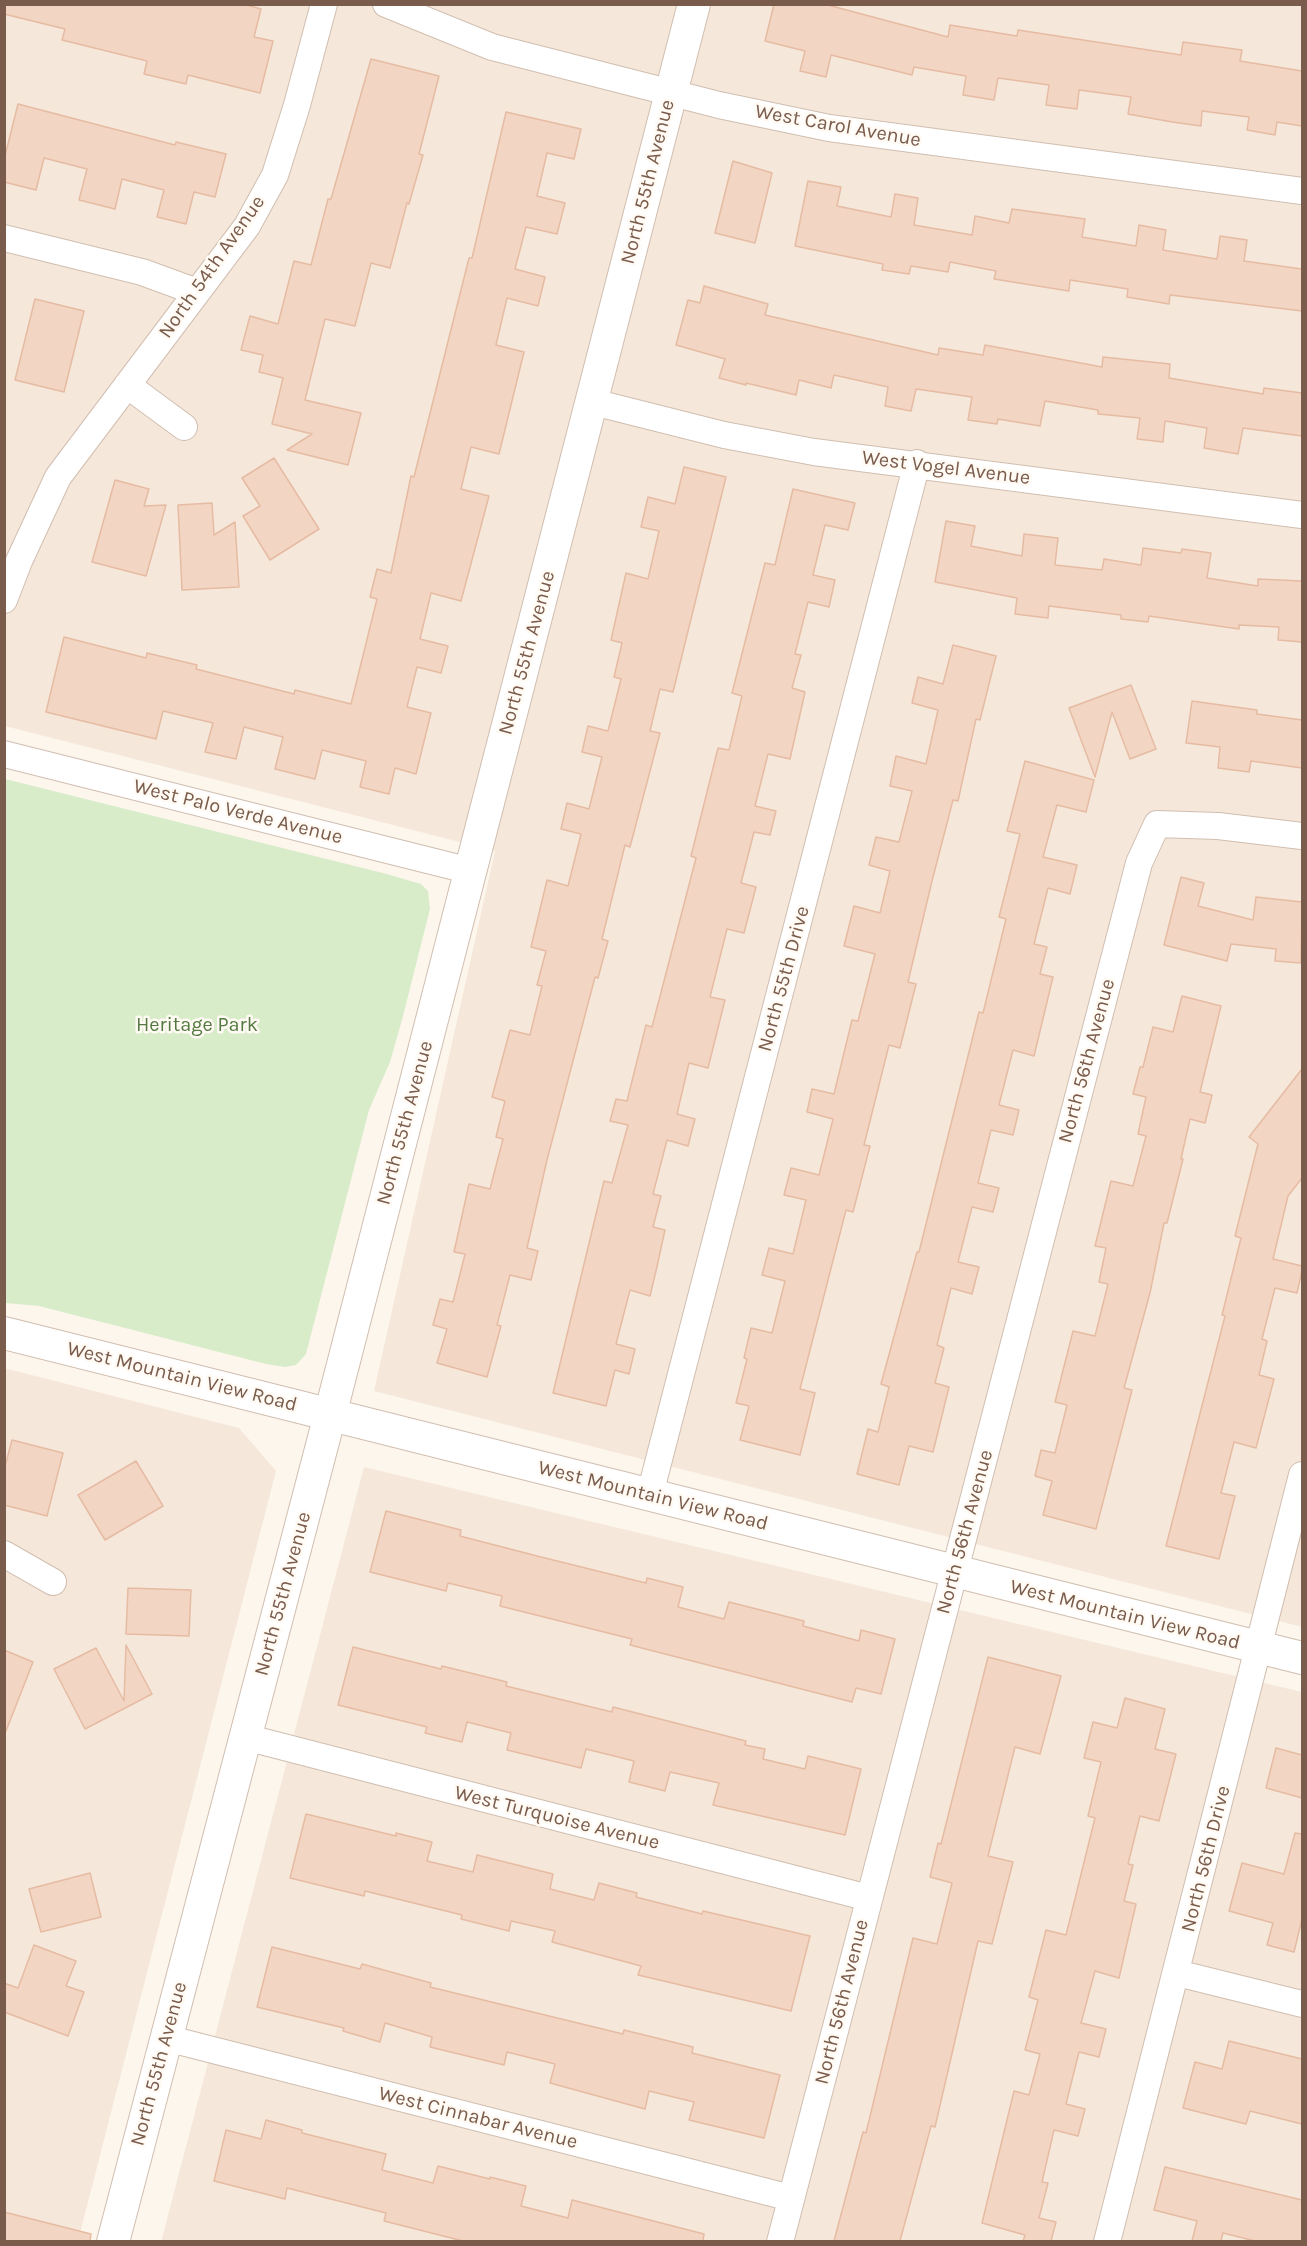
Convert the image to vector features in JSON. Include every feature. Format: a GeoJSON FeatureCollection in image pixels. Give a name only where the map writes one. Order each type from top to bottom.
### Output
{"type":"FeatureCollection","features":[{"type":"Feature","properties":{"kind":"street","name":"North 54th Avenue"},"geometry":{"type":"LineString","coordinates":[[5,599],[19,561],[58,477],[247,226],[275,175],[297,105],[324,4]]}},
{"type":"Feature","properties":{"kind":"street","name":"West Carol Avenue"},"geometry":{"type":"LineString","coordinates":[[386,4],[481,43],[670,92],[829,128],[1302,191]]}},
{"type":"Feature","properties":{"kind":"street","name":"North 55th Avenue"},"geometry":{"type":"LineString","coordinates":[[113,2241],[330,1415],[694,4]]}},
{"type":"Feature","properties":{"kind":"street"},"geometry":{"type":"LineString","coordinates":[[4,238],[142,272],[197,292]]}},
{"type":"Feature","properties":{"kind":"street"},"geometry":{"type":"LineString","coordinates":[[128,385],[184,427]]}},
{"type":"Feature","properties":{"kind":"street","name":"West Vogel Avenue"},"geometry":{"type":"LineString","coordinates":[[593,402],[724,435],[814,452],[917,463],[1302,515]]}},
{"type":"Feature","properties":{"kind":"street","name":"North 55th Drive"},"geometry":{"type":"LineString","coordinates":[[650,1494],[917,463]]}},
{"type":"Feature","properties":{"kind":"street","name":"West Palo Verde Avenue"},"geometry":{"type":"LineString","coordinates":[[4,754],[471,872]]}},
{"type":"Feature","properties":{"kind":"street","name":"North 56th Avenue"},"geometry":{"type":"LineString","coordinates":[[780,2241],[1139,863],[1157,824],[1218,826],[1302,836]]}},
{"type":"Feature","properties":{"kind":"street","name":"West Mountain View Road"},"geometry":{"type":"LineString","coordinates":[[4,1332],[955,1573],[1302,1658]]}},
{"type":"Feature","properties":{"kind":"street","name":"North 56th Drive"},"geometry":{"type":"LineString","coordinates":[[1107,2241],[1302,1476]]}},
{"type":"Feature","properties":{"kind":"street"},"geometry":{"type":"LineString","coordinates":[[4,1554],[53,1582]]}},
{"type":"Feature","properties":{"kind":"street","name":"West Turquoise Avenue"},"geometry":{"type":"LineString","coordinates":[[245,1737],[869,1898]]}},
{"type":"Feature","properties":{"kind":"street"},"geometry":{"type":"LineString","coordinates":[[1177,1973],[1302,2004]]}},
{"type":"Feature","properties":{"kind":"street","name":"West Cinnabar Avenue"},"geometry":{"type":"LineString","coordinates":[[166,2038],[791,2198]]}},
{"type":"Feature","properties":{"kind":"shaded area"},"geometry":{"type":"Polygon","coordinates":[[[4,5],[1302,5],[1302,1627],[374,1391],[495,851],[5,726],[4,5]]]}},
{"type":"Feature","properties":{"kind":"shaded area"},"geometry":{"type":"Polygon","coordinates":[[[4,1368],[239,1428],[276,1471],[78,2241],[5,2241],[4,1368]]]}},
{"type":"Feature","properties":{"kind":"shaded area"},"geometry":{"type":"Polygon","coordinates":[[[364,1467],[1302,1692],[1302,2241],[161,2242],[364,1467]]]}},
{"type":"Feature","properties":{"kind":"green space","name":"Heritage Park"},"geometry":{"type":"Polygon","coordinates":[[[5,779],[383,873],[421,884],[428,891],[430,909],[402,1020],[390,1062],[369,1110],[306,1354],[296,1365],[285,1367],[266,1364],[39,1306],[5,1303],[5,779]]]}},
{"type":"Feature","properties":{"kind":"building"},"geometry":{"type":"Polygon","coordinates":[[[4,4],[243,4],[261,9],[254,37],[273,41],[260,93],[188,75],[186,84],[144,74],[147,61],[62,40],[65,29],[4,14],[4,4]]]}},
{"type":"Feature","properties":{"kind":"building"},"geometry":{"type":"Polygon","coordinates":[[[774,4],[824,4],[948,37],[950,25],[1017,36],[1018,30],[1181,55],[1183,42],[1242,50],[1240,61],[1302,71],[1302,126],[1277,122],[1275,135],[1247,130],[1249,117],[1202,111],[1201,126],[1172,122],[1128,114],[1131,97],[1079,90],[1077,109],[1046,105],[1049,85],[998,78],[994,100],[963,95],[966,76],[914,67],[912,75],[831,55],[826,77],[800,71],[805,51],[765,41],[774,4]]]}},
{"type":"Feature","properties":{"kind":"building"},"geometry":{"type":"Polygon","coordinates":[[[371,59],[439,76],[419,154],[423,155],[409,204],[407,203],[390,268],[371,263],[355,326],[325,319],[305,400],[361,413],[348,465],[287,450],[312,434],[272,424],[283,378],[259,372],[263,355],[241,350],[250,316],[278,324],[294,261],[311,265],[328,199],[331,199],[371,59]]]}},
{"type":"Feature","properties":{"kind":"building"},"geometry":{"type":"Polygon","coordinates":[[[18,104],[175,145],[176,142],[226,154],[215,197],[194,192],[186,224],[157,217],[164,190],[122,179],[115,209],[79,200],[87,169],[44,158],[36,190],[4,182],[4,160],[18,104]]]}},
{"type":"Feature","properties":{"kind":"building"},"geometry":{"type":"Polygon","coordinates":[[[506,112],[581,129],[574,159],[547,153],[537,196],[565,203],[557,234],[526,227],[515,269],[545,277],[538,306],[507,298],[496,345],[524,352],[499,454],[471,447],[461,489],[489,496],[461,601],[431,593],[420,639],[448,646],[441,673],[417,667],[407,707],[431,713],[416,774],[395,768],[389,794],[360,787],[366,761],[322,750],[315,779],[275,769],[283,737],[244,727],[236,759],[205,752],[213,723],[163,711],[156,739],[46,712],[64,637],[146,658],[147,653],[197,665],[196,669],[294,694],[295,690],[351,704],[377,599],[370,597],[377,569],[391,573],[411,476],[414,477],[469,258],[472,258],[506,112]]]}},
{"type":"Feature","properties":{"kind":"building"},"geometry":{"type":"Polygon","coordinates":[[[733,161],[772,173],[755,243],[715,233],[733,161]]]}},
{"type":"Feature","properties":{"kind":"building"},"geometry":{"type":"Polygon","coordinates":[[[808,181],[841,187],[837,206],[891,217],[895,194],[918,198],[914,225],[972,235],[975,216],[1009,223],[1012,209],[1085,219],[1082,237],[1136,246],[1139,225],[1166,230],[1163,250],[1217,259],[1220,236],[1247,240],[1244,261],[1302,269],[1302,311],[1170,295],[1169,304],[1127,297],[1128,289],[1070,280],[1069,291],[994,279],[996,271],[950,262],[948,272],[911,266],[909,274],[882,270],[883,264],[795,246],[808,181]]]}},
{"type":"Feature","properties":{"kind":"building"},"geometry":{"type":"Polygon","coordinates":[[[704,286],[768,304],[765,315],[938,355],[939,348],[983,355],[985,345],[1102,367],[1103,357],[1170,364],[1169,378],[1263,394],[1264,388],[1302,393],[1302,436],[1243,428],[1238,454],[1204,448],[1207,428],[1165,421],[1163,442],[1137,439],[1140,418],[1098,414],[1098,410],[1045,401],[1040,426],[998,419],[997,424],[968,420],[972,397],[916,389],[911,411],[885,406],[888,387],[834,375],[831,388],[799,380],[796,395],[746,383],[746,385],[719,378],[725,359],[676,345],[688,300],[700,303],[704,286]]]}},
{"type":"Feature","properties":{"kind":"building"},"geometry":{"type":"Polygon","coordinates":[[[35,299],[84,311],[64,392],[15,380],[35,299]]]}},
{"type":"Feature","properties":{"kind":"building"},"geometry":{"type":"Polygon","coordinates":[[[274,458],[319,529],[270,560],[243,516],[260,506],[242,478],[274,458]]]}},
{"type":"Feature","properties":{"kind":"building"},"geometry":{"type":"Polygon","coordinates":[[[684,467],[726,477],[673,692],[660,689],[650,731],[660,733],[630,847],[625,845],[602,939],[608,941],[598,978],[595,977],[547,1160],[527,1248],[538,1251],[531,1280],[510,1275],[497,1325],[501,1326],[487,1377],[437,1363],[447,1329],[433,1325],[440,1299],[453,1302],[465,1254],[454,1252],[469,1184],[490,1189],[503,1139],[496,1137],[505,1101],[492,1097],[510,1030],[530,1035],[542,986],[537,985],[546,951],[531,947],[547,880],[568,886],[581,834],[561,829],[567,803],[589,809],[602,757],[582,752],[588,726],[608,731],[621,679],[614,677],[622,643],[611,640],[626,573],[648,579],[659,531],[641,527],[648,497],[675,504],[684,467]]]}},
{"type":"Feature","properties":{"kind":"building"},"geometry":{"type":"Polygon","coordinates":[[[115,480],[149,489],[144,506],[166,505],[146,576],[92,562],[115,480]]]}},
{"type":"Feature","properties":{"kind":"building"},"geometry":{"type":"Polygon","coordinates":[[[793,489],[855,503],[848,530],[825,525],[813,575],[835,580],[829,607],[808,602],[795,654],[801,655],[792,688],[805,692],[790,759],[768,754],[755,806],[776,811],[770,835],[754,832],[741,883],[756,887],[744,933],[727,929],[710,997],[725,1000],[708,1068],[689,1063],[677,1114],[695,1119],[688,1146],[667,1140],[653,1194],[661,1196],[653,1227],[665,1230],[656,1271],[650,1296],[630,1290],[616,1344],[635,1349],[629,1374],[615,1370],[606,1406],[553,1393],[604,1181],[612,1183],[628,1125],[610,1121],[616,1099],[627,1101],[646,1025],[652,1027],[696,858],[691,856],[718,748],[729,750],[742,696],[732,693],[765,563],[775,565],[793,489]]]}},
{"type":"Feature","properties":{"kind":"building"},"geometry":{"type":"Polygon","coordinates":[[[212,503],[214,535],[235,522],[239,587],[182,590],[178,505],[212,503]]]}},
{"type":"Feature","properties":{"kind":"building"},"geometry":{"type":"Polygon","coordinates":[[[946,521],[975,526],[971,546],[1022,556],[1024,534],[1058,538],[1055,565],[1102,570],[1104,559],[1141,565],[1143,548],[1181,553],[1182,549],[1211,553],[1207,578],[1258,586],[1258,579],[1302,581],[1302,642],[1278,640],[1279,627],[1239,625],[1239,629],[1149,616],[1148,622],[1121,619],[1121,615],[1049,606],[1048,618],[1015,614],[1017,598],[935,582],[946,521]]]}},
{"type":"Feature","properties":{"kind":"building"},"geometry":{"type":"Polygon","coordinates":[[[953,645],[996,656],[980,720],[976,719],[958,801],[953,800],[932,881],[908,982],[916,984],[900,1048],[889,1045],[864,1145],[870,1146],[853,1212],[846,1210],[800,1389],[815,1393],[800,1455],[740,1440],[749,1406],[736,1403],[747,1359],[744,1358],[751,1328],[772,1333],[785,1281],[762,1275],[769,1248],[793,1254],[806,1200],[784,1195],[791,1168],[819,1175],[833,1119],[807,1112],[812,1089],[834,1094],[852,1020],[858,1021],[875,954],[844,946],[854,906],[880,913],[890,871],[869,865],[876,837],[899,842],[912,791],[890,786],[896,756],[926,764],[938,710],[912,703],[918,677],[943,684],[953,645]]]}},
{"type":"Feature","properties":{"kind":"building"},"geometry":{"type":"Polygon","coordinates":[[[1131,685],[1156,749],[1130,759],[1112,712],[1095,777],[1069,708],[1131,685]]]}},
{"type":"Feature","properties":{"kind":"building"},"geometry":{"type":"Polygon","coordinates":[[[1192,701],[1257,710],[1257,714],[1302,720],[1302,768],[1251,761],[1249,772],[1218,768],[1220,747],[1186,743],[1192,701]]]}},
{"type":"Feature","properties":{"kind":"building"},"geometry":{"type":"Polygon","coordinates":[[[1025,761],[1094,780],[1086,812],[1057,805],[1043,857],[1077,865],[1070,894],[1048,888],[1034,944],[1047,947],[1040,974],[1053,977],[1034,1056],[1013,1050],[999,1105],[1019,1110],[1013,1135],[991,1130],[978,1183],[999,1188],[993,1212],[972,1207],[958,1262],[979,1267],[972,1294],[951,1288],[937,1345],[944,1348],[935,1383],[949,1387],[933,1452],[909,1446],[899,1485],[857,1474],[868,1429],[878,1432],[889,1387],[881,1384],[917,1252],[919,1252],[979,1012],[983,1013],[1006,919],[999,917],[1020,834],[1007,831],[1025,761]]]}},
{"type":"Feature","properties":{"kind":"building"},"geometry":{"type":"Polygon","coordinates":[[[1181,877],[1204,883],[1198,906],[1253,920],[1256,897],[1302,902],[1301,963],[1275,961],[1276,949],[1231,944],[1227,961],[1164,945],[1181,877]]]}},
{"type":"Feature","properties":{"kind":"building"},"geometry":{"type":"Polygon","coordinates":[[[1182,996],[1221,1006],[1200,1092],[1212,1095],[1205,1123],[1190,1119],[1181,1159],[1183,1159],[1167,1223],[1164,1223],[1150,1293],[1124,1388],[1132,1390],[1096,1529],[1043,1515],[1052,1481],[1035,1476],[1041,1450],[1055,1453],[1067,1405],[1055,1402],[1073,1331],[1095,1336],[1108,1284],[1099,1282],[1106,1248],[1095,1246],[1111,1181],[1133,1186],[1146,1136],[1138,1134],[1146,1097],[1133,1094],[1140,1067],[1143,1067],[1153,1027],[1173,1032],[1182,996]]]}},
{"type":"Feature","properties":{"kind":"building"},"geometry":{"type":"Polygon","coordinates":[[[1302,1069],[1302,1178],[1288,1196],[1273,1259],[1302,1266],[1302,1270],[1297,1293],[1275,1288],[1262,1339],[1267,1341],[1259,1375],[1274,1379],[1256,1448],[1234,1442],[1221,1493],[1235,1496],[1219,1559],[1166,1546],[1225,1316],[1222,1315],[1241,1238],[1235,1236],[1258,1144],[1249,1137],[1302,1069]]]}},
{"type":"Feature","properties":{"kind":"building"},"geometry":{"type":"Polygon","coordinates":[[[12,1440],[63,1453],[47,1516],[4,1505],[4,1470],[12,1440]]]}},
{"type":"Feature","properties":{"kind":"building"},"geometry":{"type":"Polygon","coordinates":[[[136,1461],[163,1506],[105,1540],[78,1495],[136,1461]]]}},
{"type":"Feature","properties":{"kind":"building"},"geometry":{"type":"Polygon","coordinates":[[[386,1511],[461,1530],[460,1536],[541,1557],[646,1583],[647,1578],[683,1587],[678,1607],[724,1619],[729,1602],[804,1621],[803,1626],[859,1641],[861,1630],[895,1639],[881,1694],[856,1688],[852,1702],[630,1645],[632,1639],[500,1606],[502,1596],[448,1583],[446,1591],[370,1572],[386,1511]]]}},
{"type":"Feature","properties":{"kind":"building"},"geometry":{"type":"Polygon","coordinates":[[[128,1588],[191,1590],[189,1636],[126,1634],[128,1588]]]}},
{"type":"Feature","properties":{"kind":"building"},"geometry":{"type":"Polygon","coordinates":[[[126,1645],[152,1694],[85,1729],[54,1669],[96,1648],[124,1701],[126,1645]]]}},
{"type":"Feature","properties":{"kind":"building"},"geometry":{"type":"Polygon","coordinates":[[[353,1647],[441,1669],[442,1666],[507,1682],[506,1686],[612,1712],[613,1707],[746,1741],[745,1745],[765,1749],[763,1759],[805,1769],[808,1756],[861,1769],[845,1835],[713,1805],[719,1783],[670,1772],[665,1791],[629,1782],[634,1761],[586,1749],[581,1768],[507,1750],[511,1733],[467,1722],[462,1742],[425,1733],[427,1727],[338,1705],[353,1647]]]}},
{"type":"Feature","properties":{"kind":"building"},"geometry":{"type":"Polygon","coordinates":[[[4,1650],[33,1662],[6,1731],[4,1731],[4,1650]]]}},
{"type":"Feature","properties":{"kind":"building"},"geometry":{"type":"Polygon","coordinates":[[[988,1657],[1061,1676],[1040,1754],[1015,1747],[988,1856],[1013,1862],[992,1944],[978,1941],[935,2127],[931,2126],[900,2241],[834,2241],[863,2132],[866,2133],[913,1938],[937,1944],[952,1883],[930,1877],[938,1843],[941,1844],[988,1657]]]}},
{"type":"Feature","properties":{"kind":"building"},"geometry":{"type":"Polygon","coordinates":[[[1125,1698],[1165,1709],[1155,1749],[1176,1754],[1159,1821],[1140,1816],[1128,1864],[1133,1865],[1124,1901],[1136,1904],[1119,1978],[1095,1971],[1081,2023],[1106,2029],[1099,2057],[1079,2052],[1066,2104],[1085,2109],[1078,2136],[1054,2130],[1042,2182],[1048,2183],[1039,2218],[1056,2222],[1051,2241],[1023,2241],[1025,2235],[982,2223],[1014,2091],[1029,2095],[1040,2054],[1025,2050],[1038,2000],[1029,1997],[1046,1930],[1066,1935],[1095,1818],[1088,1816],[1101,1762],[1084,1758],[1093,1722],[1117,1728],[1125,1698]]]}},
{"type":"Feature","properties":{"kind":"building"},"geometry":{"type":"Polygon","coordinates":[[[1276,1748],[1302,1755],[1302,1798],[1266,1788],[1276,1748]]]}},
{"type":"Feature","properties":{"kind":"building"},"geometry":{"type":"Polygon","coordinates":[[[306,1814],[396,1836],[396,1833],[432,1842],[427,1861],[473,1872],[477,1855],[553,1874],[550,1889],[594,1900],[599,1883],[637,1893],[636,1897],[702,1914],[703,1911],[810,1936],[791,2011],[638,1975],[641,1966],[552,1942],[555,1931],[511,1921],[509,1931],[461,1919],[462,1915],[365,1891],[364,1896],[290,1878],[306,1814]]]}},
{"type":"Feature","properties":{"kind":"building"},"geometry":{"type":"Polygon","coordinates":[[[1295,1833],[1302,1834],[1302,1919],[1294,1952],[1267,1945],[1273,1923],[1229,1911],[1242,1863],[1284,1874],[1295,1833]]]}},
{"type":"Feature","properties":{"kind":"building"},"geometry":{"type":"Polygon","coordinates":[[[90,1873],[101,1917],[41,1932],[29,1889],[90,1873]]]}},
{"type":"Feature","properties":{"kind":"building"},"geometry":{"type":"Polygon","coordinates":[[[34,1945],[76,1961],[66,1986],[84,1992],[68,2036],[4,2012],[4,1983],[18,1988],[34,1945]]]}},
{"type":"Feature","properties":{"kind":"building"},"geometry":{"type":"Polygon","coordinates":[[[272,1947],[360,1969],[362,1964],[431,1983],[430,1987],[623,2034],[624,2030],[693,2047],[692,2053],[780,2075],[764,2138],[689,2120],[694,2102],[649,2091],[645,2109],[550,2083],[555,2064],[507,2052],[504,2065],[430,2047],[432,2037],[385,2023],[380,2042],[343,2031],[344,2028],[257,2007],[272,1947]]]}},
{"type":"Feature","properties":{"kind":"building"},"geometry":{"type":"Polygon","coordinates":[[[1229,2041],[1302,2059],[1302,2124],[1250,2111],[1246,2124],[1183,2108],[1195,2062],[1222,2069],[1229,2041]]]}},
{"type":"Feature","properties":{"kind":"building"},"geometry":{"type":"Polygon","coordinates":[[[266,2120],[302,2130],[302,2133],[386,2154],[382,2170],[433,2183],[438,2166],[490,2179],[490,2177],[526,2186],[521,2206],[568,2218],[572,2200],[704,2234],[703,2241],[463,2241],[384,2221],[386,2213],[287,2188],[285,2199],[214,2181],[226,2130],[261,2139],[266,2120]]]}},
{"type":"Feature","properties":{"kind":"building"},"geometry":{"type":"Polygon","coordinates":[[[1165,2167],[1302,2200],[1302,2241],[1255,2241],[1223,2233],[1221,2241],[1192,2241],[1197,2221],[1154,2210],[1165,2167]]]}},
{"type":"Feature","properties":{"kind":"building"},"geometry":{"type":"Polygon","coordinates":[[[4,2212],[91,2234],[90,2241],[4,2241],[4,2212]]]}}]}
